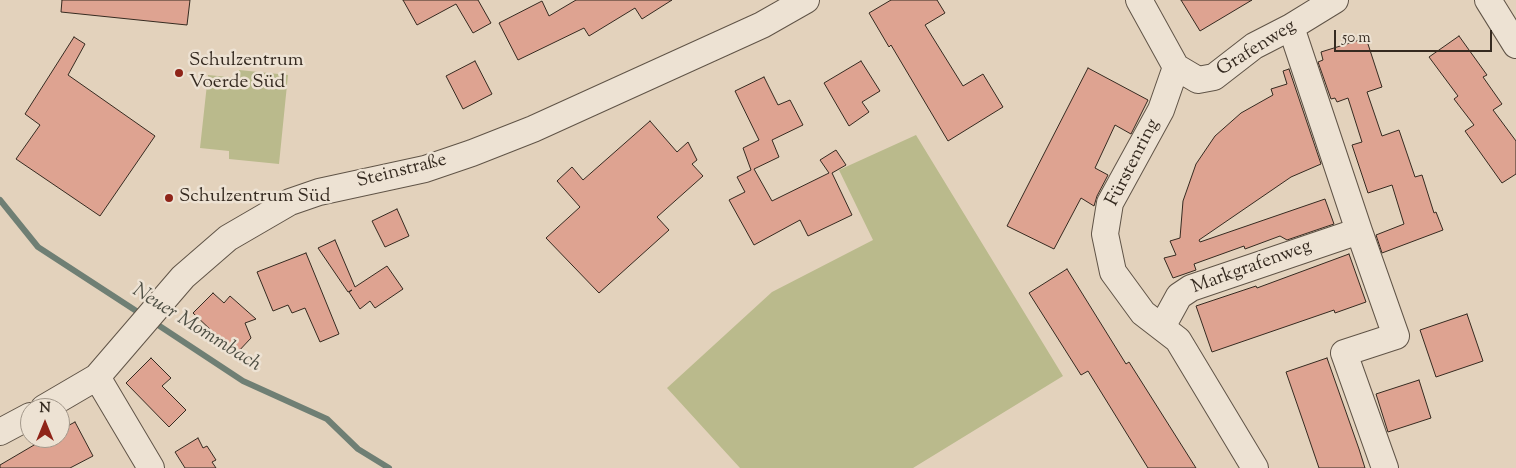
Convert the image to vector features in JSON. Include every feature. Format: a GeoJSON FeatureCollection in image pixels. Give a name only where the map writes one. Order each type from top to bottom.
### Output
{"type":"FeatureCollection","features":[{"type":"Feature","properties":{"kind":"street","name":"Steinstraße"},"geometry":{"type":"LineString","coordinates":[[61,398],[98,377],[183,277],[228,238],[290,202],[319,192],[425,169],[472,154],[533,129],[762,25],[806,0]]}},
{"type":"Feature","properties":{"kind":"street"},"geometry":{"type":"LineString","coordinates":[[1139,0],[1176,67]]}},
{"type":"Feature","properties":{"kind":"street","name":"Grafenweg"},"geometry":{"type":"LineString","coordinates":[[1176,67],[1198,80],[1214,77],[1254,46],[1292,28],[1336,0]]}},
{"type":"Feature","properties":{"kind":"street"},"geometry":{"type":"LineString","coordinates":[[1488,0],[1516,45]]}},
{"type":"Feature","properties":{"kind":"street"},"geometry":{"type":"LineString","coordinates":[[1292,28],[1396,336],[1344,353],[1385,468]]}},
{"type":"Feature","properties":{"kind":"street","name":"Fürstenring"},"geometry":{"type":"LineString","coordinates":[[1176,67],[1161,110],[1110,203],[1105,234],[1113,272],[1143,313],[1178,340],[1255,468]]}},
{"type":"Feature","properties":{"kind":"street","name":"Markgrafenweg"},"geometry":{"type":"LineString","coordinates":[[1162,328],[1179,296],[1191,288],[1359,231]]}},
{"type":"Feature","properties":{"kind":"street"},"geometry":{"type":"LineString","coordinates":[[98,377],[151,468]]}},
{"type":"Feature","properties":{"kind":"street"},"geometry":{"type":"LineString","coordinates":[[0,432],[20,421]]}},
{"type":"Feature","properties":{"kind":"green space"},"geometry":{"type":"Polygon","coordinates":[[[239,70],[288,75],[279,164],[229,159],[229,151],[200,148],[208,75],[238,78],[239,70]]]}},
{"type":"Feature","properties":{"kind":"green space"},"geometry":{"type":"Polygon","coordinates":[[[916,135],[1063,376],[913,468],[740,468],[667,388],[772,292],[873,240],[839,170],[916,135]]]}},
{"type":"Feature","properties":{"kind":"building"},"geometry":{"type":"Polygon","coordinates":[[[62,0],[190,0],[187,25],[61,12],[62,0]]]}},
{"type":"Feature","properties":{"kind":"building"},"geometry":{"type":"Polygon","coordinates":[[[403,0],[478,0],[491,23],[473,33],[456,4],[417,25],[403,0]]]}},
{"type":"Feature","properties":{"kind":"building"},"geometry":{"type":"Polygon","coordinates":[[[576,0],[672,0],[642,19],[635,8],[589,36],[584,28],[518,60],[499,23],[542,1],[549,16],[576,0]]]}},
{"type":"Feature","properties":{"kind":"building"},"geometry":{"type":"Polygon","coordinates":[[[891,0],[937,0],[945,13],[925,25],[963,86],[983,74],[1003,107],[948,141],[891,45],[889,47],[869,13],[891,0]]]}},
{"type":"Feature","properties":{"kind":"building"},"geometry":{"type":"Polygon","coordinates":[[[1181,0],[1252,0],[1200,31],[1181,0]]]}},
{"type":"Feature","properties":{"kind":"building"},"geometry":{"type":"Polygon","coordinates":[[[1459,36],[1487,75],[1483,77],[1502,104],[1493,110],[1516,141],[1516,174],[1502,183],[1465,131],[1474,125],[1454,99],[1458,96],[1429,57],[1459,36]]]}},
{"type":"Feature","properties":{"kind":"building"},"geometry":{"type":"Polygon","coordinates":[[[74,37],[85,44],[68,75],[155,136],[100,216],[16,159],[40,125],[25,114],[74,37]]]}},
{"type":"Feature","properties":{"kind":"building"},"geometry":{"type":"Polygon","coordinates":[[[1366,38],[1382,87],[1367,92],[1382,136],[1399,130],[1415,177],[1422,175],[1434,213],[1436,212],[1443,230],[1382,253],[1376,235],[1404,224],[1392,185],[1368,193],[1352,145],[1362,142],[1348,98],[1337,102],[1335,98],[1331,99],[1318,62],[1323,60],[1321,52],[1366,38]]]}},
{"type":"Feature","properties":{"kind":"building"},"geometry":{"type":"Polygon","coordinates":[[[475,61],[492,94],[463,109],[446,76],[475,61]]]}},
{"type":"Feature","properties":{"kind":"building"},"geometry":{"type":"Polygon","coordinates":[[[861,61],[880,91],[862,102],[869,112],[849,126],[824,83],[861,61]]]}},
{"type":"Feature","properties":{"kind":"building"},"geometry":{"type":"Polygon","coordinates":[[[1088,68],[1148,100],[1131,134],[1115,125],[1095,168],[1108,175],[1094,206],[1081,198],[1054,249],[1007,226],[1088,68]]]}},
{"type":"Feature","properties":{"kind":"building"},"geometry":{"type":"Polygon","coordinates":[[[1289,69],[1321,164],[1291,177],[1199,240],[1200,242],[1325,199],[1334,224],[1287,240],[1280,236],[1245,249],[1244,246],[1194,264],[1196,270],[1173,278],[1164,258],[1176,255],[1170,241],[1180,238],[1183,201],[1196,164],[1215,136],[1241,113],[1273,95],[1271,89],[1287,84],[1283,71],[1289,69]]]}},
{"type":"Feature","properties":{"kind":"building"},"geometry":{"type":"Polygon","coordinates":[[[764,77],[778,105],[790,100],[803,125],[772,140],[779,157],[754,169],[772,201],[829,173],[820,160],[836,150],[846,165],[832,173],[852,215],[808,236],[800,220],[754,245],[729,200],[745,192],[737,177],[751,170],[743,148],[759,140],[735,91],[764,77]]]}},
{"type":"Feature","properties":{"kind":"building"},"geometry":{"type":"Polygon","coordinates":[[[650,121],[677,152],[688,142],[697,160],[692,164],[703,176],[657,217],[669,230],[599,293],[546,238],[580,207],[557,181],[572,167],[583,180],[650,121]]]}},
{"type":"Feature","properties":{"kind":"building"},"geometry":{"type":"Polygon","coordinates":[[[397,209],[409,236],[385,247],[372,221],[397,209]]]}},
{"type":"Feature","properties":{"kind":"building"},"geometry":{"type":"Polygon","coordinates":[[[335,240],[355,287],[387,266],[403,289],[375,308],[370,301],[360,309],[349,292],[352,290],[348,292],[318,248],[335,240]]]}},
{"type":"Feature","properties":{"kind":"building"},"geometry":{"type":"Polygon","coordinates":[[[306,253],[339,334],[320,342],[305,308],[292,313],[288,305],[273,311],[257,272],[306,253]]]}},
{"type":"Feature","properties":{"kind":"building"},"geometry":{"type":"Polygon","coordinates":[[[1349,254],[1366,302],[1335,313],[1334,310],[1212,352],[1196,306],[1256,286],[1257,288],[1349,254]]]}},
{"type":"Feature","properties":{"kind":"building"},"geometry":{"type":"Polygon","coordinates":[[[1067,269],[1126,364],[1129,362],[1196,468],[1148,468],[1088,371],[1081,375],[1029,293],[1067,269]]]}},
{"type":"Feature","properties":{"kind":"building"},"geometry":{"type":"Polygon","coordinates":[[[213,293],[224,303],[230,296],[256,319],[245,323],[251,338],[236,354],[193,313],[213,293]]]}},
{"type":"Feature","properties":{"kind":"building"},"geometry":{"type":"Polygon","coordinates":[[[1467,314],[1483,361],[1436,377],[1420,330],[1467,314]]]}},
{"type":"Feature","properties":{"kind":"building"},"geometry":{"type":"Polygon","coordinates":[[[151,358],[171,378],[162,386],[186,410],[169,427],[126,383],[151,358]]]}},
{"type":"Feature","properties":{"kind":"building"},"geometry":{"type":"Polygon","coordinates":[[[1327,358],[1365,468],[1319,468],[1286,372],[1327,358]]]}},
{"type":"Feature","properties":{"kind":"building"},"geometry":{"type":"Polygon","coordinates":[[[1419,380],[1431,418],[1388,432],[1376,394],[1419,380]]]}},
{"type":"Feature","properties":{"kind":"building"},"geometry":{"type":"Polygon","coordinates":[[[75,422],[93,456],[70,468],[0,468],[0,465],[29,448],[70,448],[70,425],[75,422]]]}},
{"type":"Feature","properties":{"kind":"building"},"geometry":{"type":"Polygon","coordinates":[[[198,438],[203,448],[207,446],[216,460],[212,462],[216,468],[185,468],[175,452],[198,438]]]}},
{"type":"Feature","properties":{"kind":"waterway","name":"Neuer Mommbach"},"geometry":{"type":"LineString","coordinates":[[0,200],[38,247],[144,316]]}},
{"type":"Feature","properties":{"kind":"waterway","name":"Neuer Mommbach"},"geometry":{"type":"LineString","coordinates":[[152,321],[243,381],[327,419],[358,449],[389,468]]}},
{"type":"Feature","properties":{"kind":"place","name":"Schulzentrum Voerde Süd"},"geometry":{"type":"Point","coordinates":[179,73]}},
{"type":"Feature","properties":{"kind":"place","name":"Schulzentrum Süd"},"geometry":{"type":"Point","coordinates":[169,198]}}]}
